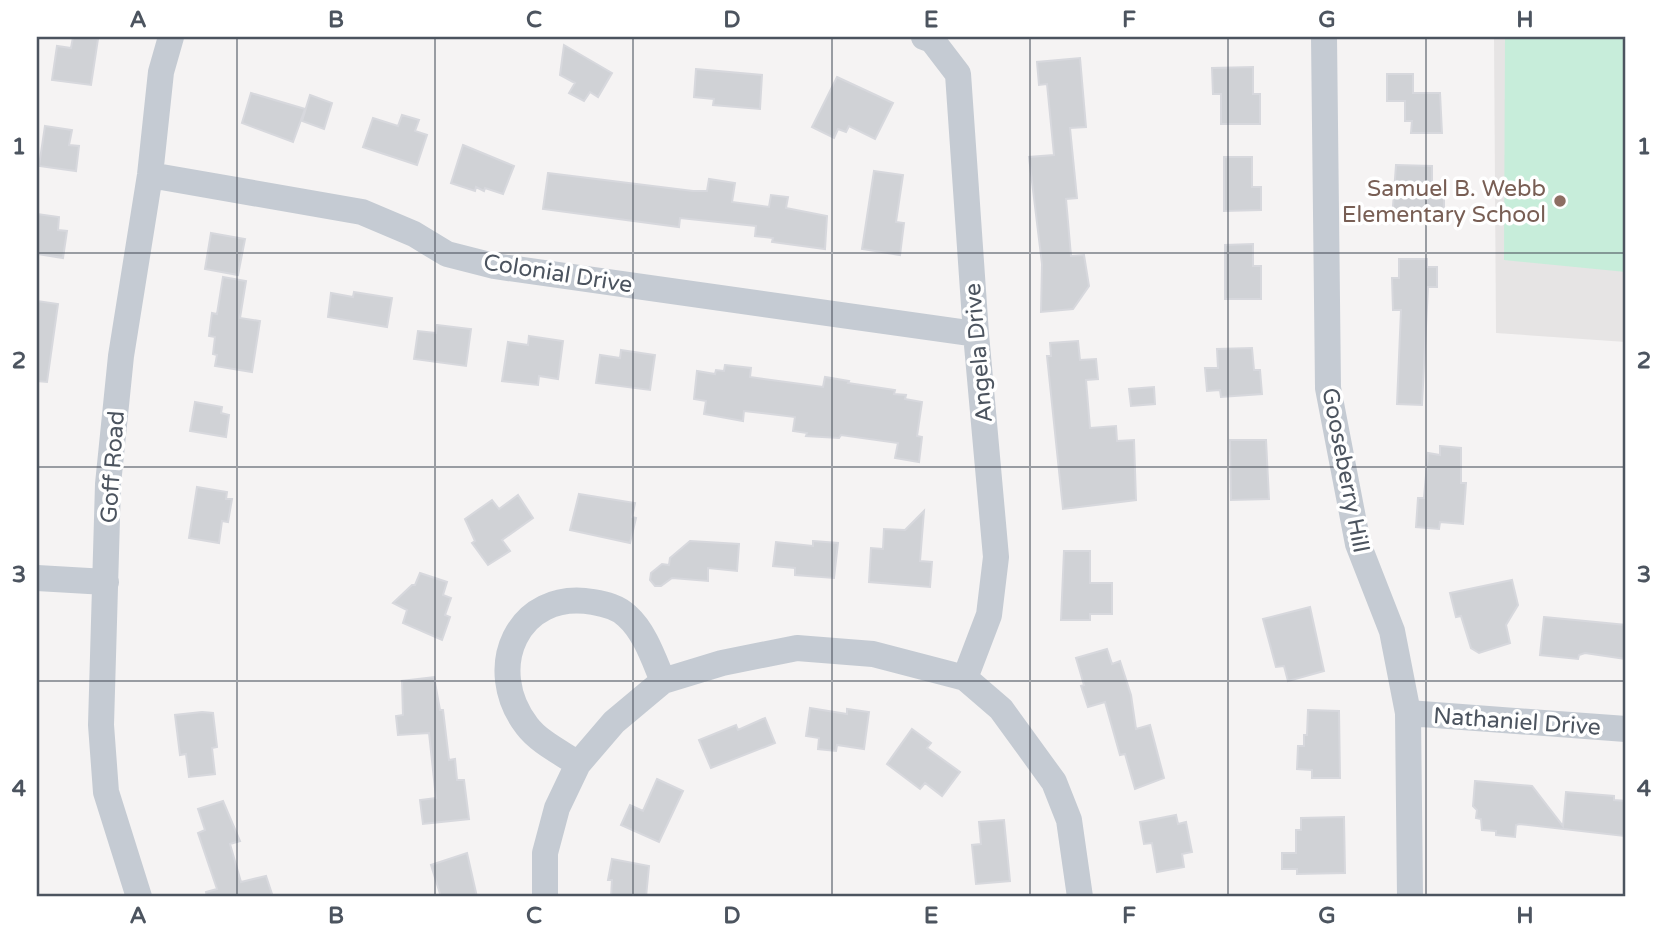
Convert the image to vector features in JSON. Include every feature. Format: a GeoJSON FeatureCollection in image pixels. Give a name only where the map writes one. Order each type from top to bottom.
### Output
{"type":"FeatureCollection","features":[{"type":"Feature","properties":{"kind":"street","name":"Goff Road"},"geometry":{"type":"LineString","coordinates":[[139,897],[106,792],[101,724],[108,484],[121,356],[150,175],[161,72],[172,37]]}},
{"type":"Feature","properties":{"kind":"street","name":"Angela Drive"},"geometry":{"type":"LineString","coordinates":[[924,37],[932,40],[958,74],[976,334],[996,557],[989,615],[965,678]]}},
{"type":"Feature","properties":{"kind":"street","name":"Gooseberry Hill"},"geometry":{"type":"LineString","coordinates":[[1324,37],[1328,388],[1358,544],[1392,631],[1408,713],[1410,897]]}},
{"type":"Feature","properties":{"kind":"street","name":"Colonial Drive"},"geometry":{"type":"LineString","coordinates":[[150,175],[362,212],[414,234],[447,254],[494,266],[976,334]]}},
{"type":"Feature","properties":{"kind":"street"},"geometry":{"type":"LineString","coordinates":[[37,578],[106,582]]}},
{"type":"Feature","properties":{"kind":"street"},"geometry":{"type":"LineString","coordinates":[[578,764],[528,728],[517,710],[508,683],[507,655],[517,632],[529,617],[555,603],[581,600],[609,605],[627,615],[641,633],[663,681]]}},
{"type":"Feature","properties":{"kind":"street"},"geometry":{"type":"LineString","coordinates":[[545,897],[545,853],[554,819],[578,764],[614,722],[663,681],[722,663],[797,648],[873,654],[965,678],[1001,709],[1054,782],[1069,820],[1080,897]]}},
{"type":"Feature","properties":{"kind":"street","name":"Nathaniel Drive"},"geometry":{"type":"LineString","coordinates":[[1408,713],[1626,729]]}},
{"type":"Feature","properties":{"kind":"shaded area","name":"Samuel B. Webb Elementary School"},"geometry":{"type":"Polygon","coordinates":[[[1494,37],[1626,37],[1626,342],[1496,333],[1494,37]]]}},
{"type":"Feature","properties":{"kind":"green space","name":"Samuel B. Webb Elementary School"},"geometry":{"type":"Polygon","coordinates":[[[1505,37],[1626,37],[1626,272],[1504,260],[1505,37]]]}},
{"type":"Feature","properties":{"kind":"building"},"geometry":{"type":"Polygon","coordinates":[[[73,37],[98,39],[91,85],[52,80],[57,46],[71,48],[73,37]]]}},
{"type":"Feature","properties":{"kind":"building"},"geometry":{"type":"Polygon","coordinates":[[[564,45],[612,73],[598,97],[590,92],[584,101],[569,93],[575,83],[560,75],[564,45]]]}},
{"type":"Feature","properties":{"kind":"building"},"geometry":{"type":"Polygon","coordinates":[[[1080,58],[1086,127],[1070,128],[1077,198],[1066,199],[1071,256],[1084,255],[1089,286],[1073,309],[1041,312],[1042,264],[1029,157],[1054,155],[1047,84],[1039,85],[1037,62],[1080,58]]]}},
{"type":"Feature","properties":{"kind":"building"},"geometry":{"type":"Polygon","coordinates":[[[1253,67],[1253,94],[1260,94],[1260,124],[1221,124],[1221,94],[1213,94],[1212,68],[1253,67]]]}},
{"type":"Feature","properties":{"kind":"building"},"geometry":{"type":"Polygon","coordinates":[[[696,69],[762,75],[760,109],[713,105],[714,99],[694,97],[696,69]]]}},
{"type":"Feature","properties":{"kind":"building"},"geometry":{"type":"Polygon","coordinates":[[[1387,74],[1413,74],[1413,93],[1440,93],[1442,133],[1411,133],[1412,121],[1405,121],[1405,101],[1387,101],[1387,74]]]}},
{"type":"Feature","properties":{"kind":"building"},"geometry":{"type":"Polygon","coordinates":[[[837,77],[893,103],[875,139],[849,126],[846,132],[838,129],[834,138],[812,127],[837,77]]]}},
{"type":"Feature","properties":{"kind":"building"},"geometry":{"type":"Polygon","coordinates":[[[251,93],[305,109],[293,142],[242,123],[251,93]]]}},
{"type":"Feature","properties":{"kind":"building"},"geometry":{"type":"Polygon","coordinates":[[[310,95],[332,103],[324,129],[302,121],[310,95]]]}},
{"type":"Feature","properties":{"kind":"building"},"geometry":{"type":"Polygon","coordinates":[[[402,115],[419,120],[415,131],[427,135],[417,165],[363,147],[373,118],[398,126],[402,115]]]}},
{"type":"Feature","properties":{"kind":"building"},"geometry":{"type":"Polygon","coordinates":[[[45,126],[72,130],[69,145],[79,146],[76,171],[39,166],[45,126]]]}},
{"type":"Feature","properties":{"kind":"building"},"geometry":{"type":"Polygon","coordinates":[[[463,145],[514,166],[503,194],[476,187],[475,191],[451,183],[463,145]]]}},
{"type":"Feature","properties":{"kind":"building"},"geometry":{"type":"Polygon","coordinates":[[[1224,157],[1252,157],[1252,187],[1261,187],[1261,210],[1224,211],[1224,157]]]}},
{"type":"Feature","properties":{"kind":"building"},"geometry":{"type":"Polygon","coordinates":[[[1396,165],[1432,166],[1432,183],[1444,183],[1444,218],[1392,220],[1396,165]]]}},
{"type":"Feature","properties":{"kind":"building"},"geometry":{"type":"Polygon","coordinates":[[[874,171],[903,175],[896,222],[904,223],[900,255],[862,249],[874,171]]]}},
{"type":"Feature","properties":{"kind":"building"},"geometry":{"type":"Polygon","coordinates":[[[548,173],[693,191],[707,191],[709,179],[735,183],[732,202],[769,207],[771,195],[788,197],[786,208],[827,216],[825,249],[772,242],[773,238],[755,236],[756,226],[680,218],[679,227],[543,209],[548,173]]]}},
{"type":"Feature","properties":{"kind":"building"},"geometry":{"type":"Polygon","coordinates":[[[37,214],[59,217],[58,230],[67,231],[63,258],[37,254],[37,214]]]}},
{"type":"Feature","properties":{"kind":"building"},"geometry":{"type":"Polygon","coordinates":[[[211,233],[245,239],[238,275],[205,269],[211,233]]]}},
{"type":"Feature","properties":{"kind":"building"},"geometry":{"type":"Polygon","coordinates":[[[1253,244],[1253,266],[1261,266],[1261,299],[1225,299],[1225,245],[1253,244]]]}},
{"type":"Feature","properties":{"kind":"building"},"geometry":{"type":"Polygon","coordinates":[[[1399,259],[1427,259],[1427,267],[1437,267],[1437,287],[1428,287],[1422,405],[1397,404],[1401,310],[1393,310],[1392,278],[1399,278],[1399,259]]]}},
{"type":"Feature","properties":{"kind":"building"},"geometry":{"type":"Polygon","coordinates":[[[223,277],[246,281],[240,318],[260,321],[252,372],[215,366],[215,337],[209,336],[212,313],[217,314],[223,277]]]}},
{"type":"Feature","properties":{"kind":"building"},"geometry":{"type":"Polygon","coordinates":[[[354,292],[392,298],[387,327],[328,317],[331,293],[353,297],[354,292]]]}},
{"type":"Feature","properties":{"kind":"building"},"geometry":{"type":"Polygon","coordinates":[[[37,301],[58,304],[47,382],[37,381],[37,301]]]}},
{"type":"Feature","properties":{"kind":"building"},"geometry":{"type":"Polygon","coordinates":[[[437,325],[471,329],[466,366],[414,359],[418,331],[436,333],[437,325]]]}},
{"type":"Feature","properties":{"kind":"building"},"geometry":{"type":"Polygon","coordinates":[[[529,336],[563,341],[558,379],[539,376],[538,385],[502,381],[508,342],[528,345],[529,336]]]}},
{"type":"Feature","properties":{"kind":"building"},"geometry":{"type":"Polygon","coordinates":[[[1078,341],[1080,360],[1096,359],[1098,379],[1086,380],[1090,428],[1116,426],[1117,441],[1134,440],[1136,500],[1063,509],[1047,356],[1051,356],[1050,343],[1078,341]]]}},
{"type":"Feature","properties":{"kind":"building"},"geometry":{"type":"Polygon","coordinates":[[[1252,348],[1254,370],[1260,370],[1262,394],[1221,397],[1220,390],[1207,391],[1205,368],[1218,368],[1217,349],[1252,348]]]}},
{"type":"Feature","properties":{"kind":"building"},"geometry":{"type":"Polygon","coordinates":[[[621,350],[655,355],[650,390],[596,383],[600,355],[620,358],[621,350]]]}},
{"type":"Feature","properties":{"kind":"building"},"geometry":{"type":"Polygon","coordinates":[[[725,365],[751,368],[750,377],[823,387],[825,377],[895,390],[894,394],[906,395],[905,399],[922,402],[917,436],[922,437],[919,462],[895,458],[898,443],[841,435],[839,438],[806,436],[807,433],[793,431],[795,417],[744,411],[743,421],[704,414],[706,401],[694,399],[697,371],[715,374],[716,370],[724,371],[725,365]]]}},
{"type":"Feature","properties":{"kind":"building"},"geometry":{"type":"Polygon","coordinates":[[[1154,387],[1155,404],[1131,406],[1129,389],[1154,387]]]}},
{"type":"Feature","properties":{"kind":"building"},"geometry":{"type":"Polygon","coordinates":[[[195,402],[222,407],[221,413],[229,415],[226,437],[190,431],[195,402]]]}},
{"type":"Feature","properties":{"kind":"building"},"geometry":{"type":"Polygon","coordinates":[[[1230,440],[1266,440],[1269,499],[1231,500],[1230,440]]]}},
{"type":"Feature","properties":{"kind":"building"},"geometry":{"type":"Polygon","coordinates":[[[1440,446],[1461,448],[1461,483],[1466,483],[1463,524],[1440,522],[1439,529],[1416,527],[1418,498],[1424,498],[1428,453],[1440,455],[1440,446]]]}},
{"type":"Feature","properties":{"kind":"building"},"geometry":{"type":"Polygon","coordinates":[[[197,487],[227,492],[226,499],[232,499],[228,522],[222,521],[219,543],[189,538],[197,487]]]}},
{"type":"Feature","properties":{"kind":"building"},"geometry":{"type":"Polygon","coordinates":[[[579,494],[635,503],[632,517],[636,518],[630,543],[570,530],[579,494]]]}},
{"type":"Feature","properties":{"kind":"building"},"geometry":{"type":"Polygon","coordinates":[[[518,495],[533,518],[502,540],[510,551],[488,565],[472,543],[475,541],[465,519],[492,500],[499,509],[518,495]]]}},
{"type":"Feature","properties":{"kind":"building"},"geometry":{"type":"Polygon","coordinates":[[[924,511],[920,561],[932,562],[930,587],[869,582],[871,548],[883,549],[884,529],[905,530],[924,511]]]}},
{"type":"Feature","properties":{"kind":"building"},"geometry":{"type":"Polygon","coordinates":[[[690,541],[739,544],[737,571],[708,568],[708,581],[672,578],[661,586],[655,586],[650,580],[651,573],[662,564],[669,565],[670,558],[690,541]]]}},
{"type":"Feature","properties":{"kind":"building"},"geometry":{"type":"Polygon","coordinates":[[[813,541],[838,543],[834,578],[795,575],[795,568],[773,566],[776,542],[813,546],[813,541]]]}},
{"type":"Feature","properties":{"kind":"building"},"geometry":{"type":"Polygon","coordinates":[[[1064,551],[1090,551],[1090,583],[1112,583],[1112,614],[1090,614],[1090,620],[1061,620],[1064,551]]]}},
{"type":"Feature","properties":{"kind":"building"},"geometry":{"type":"Polygon","coordinates":[[[420,573],[447,582],[443,595],[451,598],[445,615],[450,617],[442,640],[403,623],[407,610],[393,603],[415,585],[420,573]]]}},
{"type":"Feature","properties":{"kind":"building"},"geometry":{"type":"Polygon","coordinates":[[[1512,580],[1518,605],[1506,625],[1510,643],[1479,653],[1471,648],[1461,616],[1456,617],[1450,593],[1512,580]]]}},
{"type":"Feature","properties":{"kind":"building"},"geometry":{"type":"Polygon","coordinates":[[[1310,607],[1324,671],[1288,681],[1284,666],[1276,667],[1263,619],[1310,607]]]}},
{"type":"Feature","properties":{"kind":"building"},"geometry":{"type":"Polygon","coordinates":[[[1544,617],[1626,625],[1626,659],[1585,653],[1579,655],[1578,659],[1540,655],[1544,617]]]}},
{"type":"Feature","properties":{"kind":"building"},"geometry":{"type":"Polygon","coordinates":[[[1107,649],[1112,664],[1120,661],[1131,695],[1136,729],[1150,725],[1164,778],[1135,789],[1125,754],[1120,755],[1105,702],[1088,707],[1081,686],[1084,685],[1076,658],[1107,649]]]}},
{"type":"Feature","properties":{"kind":"building"},"geometry":{"type":"Polygon","coordinates":[[[434,677],[440,710],[443,710],[449,760],[455,759],[457,780],[464,780],[469,819],[423,824],[420,800],[436,798],[429,733],[398,735],[396,716],[403,715],[402,681],[434,677]]]}},
{"type":"Feature","properties":{"kind":"building"},"geometry":{"type":"Polygon","coordinates":[[[810,708],[847,714],[847,709],[869,712],[864,749],[837,745],[836,751],[818,749],[819,738],[806,736],[810,708]]]}},
{"type":"Feature","properties":{"kind":"building"},"geometry":{"type":"Polygon","coordinates":[[[1308,710],[1339,711],[1340,778],[1312,778],[1312,770],[1297,769],[1298,746],[1304,746],[1304,735],[1307,735],[1308,710]]]}},
{"type":"Feature","properties":{"kind":"building"},"geometry":{"type":"Polygon","coordinates":[[[213,713],[217,747],[212,748],[215,774],[189,777],[186,754],[180,755],[175,715],[213,713]]]}},
{"type":"Feature","properties":{"kind":"building"},"geometry":{"type":"Polygon","coordinates":[[[765,718],[775,743],[711,768],[699,740],[736,725],[738,730],[765,718]]]}},
{"type":"Feature","properties":{"kind":"building"},"geometry":{"type":"Polygon","coordinates":[[[912,729],[931,743],[927,748],[960,772],[942,796],[925,783],[920,789],[887,764],[912,729]]]}},
{"type":"Feature","properties":{"kind":"building"},"geometry":{"type":"Polygon","coordinates":[[[657,779],[683,791],[659,842],[621,825],[630,805],[643,811],[657,779]]]}},
{"type":"Feature","properties":{"kind":"building"},"geometry":{"type":"Polygon","coordinates":[[[1475,781],[1532,786],[1563,826],[1566,792],[1614,796],[1614,800],[1626,801],[1624,836],[1519,824],[1516,825],[1515,837],[1482,830],[1481,819],[1476,818],[1477,810],[1473,806],[1475,781]]]}},
{"type":"Feature","properties":{"kind":"building"},"geometry":{"type":"Polygon","coordinates":[[[223,801],[240,841],[230,844],[241,882],[266,876],[273,897],[207,897],[206,892],[217,889],[198,833],[205,830],[198,809],[223,801]]]}},
{"type":"Feature","properties":{"kind":"building"},"geometry":{"type":"Polygon","coordinates":[[[1176,815],[1178,824],[1186,822],[1192,852],[1182,854],[1184,867],[1157,872],[1152,843],[1144,844],[1140,822],[1176,815]]]}},
{"type":"Feature","properties":{"kind":"building"},"geometry":{"type":"Polygon","coordinates":[[[1344,817],[1345,873],[1297,874],[1297,869],[1282,869],[1282,853],[1296,853],[1296,830],[1301,830],[1301,818],[1344,817]]]}},
{"type":"Feature","properties":{"kind":"building"},"geometry":{"type":"Polygon","coordinates":[[[1004,820],[1010,881],[976,884],[972,845],[981,844],[979,822],[1004,820]]]}},
{"type":"Feature","properties":{"kind":"building"},"geometry":{"type":"Polygon","coordinates":[[[467,853],[477,897],[441,897],[431,865],[467,853]]]}},
{"type":"Feature","properties":{"kind":"building"},"geometry":{"type":"Polygon","coordinates":[[[612,859],[649,866],[646,897],[611,897],[612,880],[608,880],[612,859]]]}},
{"type":"Feature","properties":{"kind":"place","name":"Samuel B. Webb Elementary School"},"geometry":{"type":"Point","coordinates":[1560,201]}}]}
